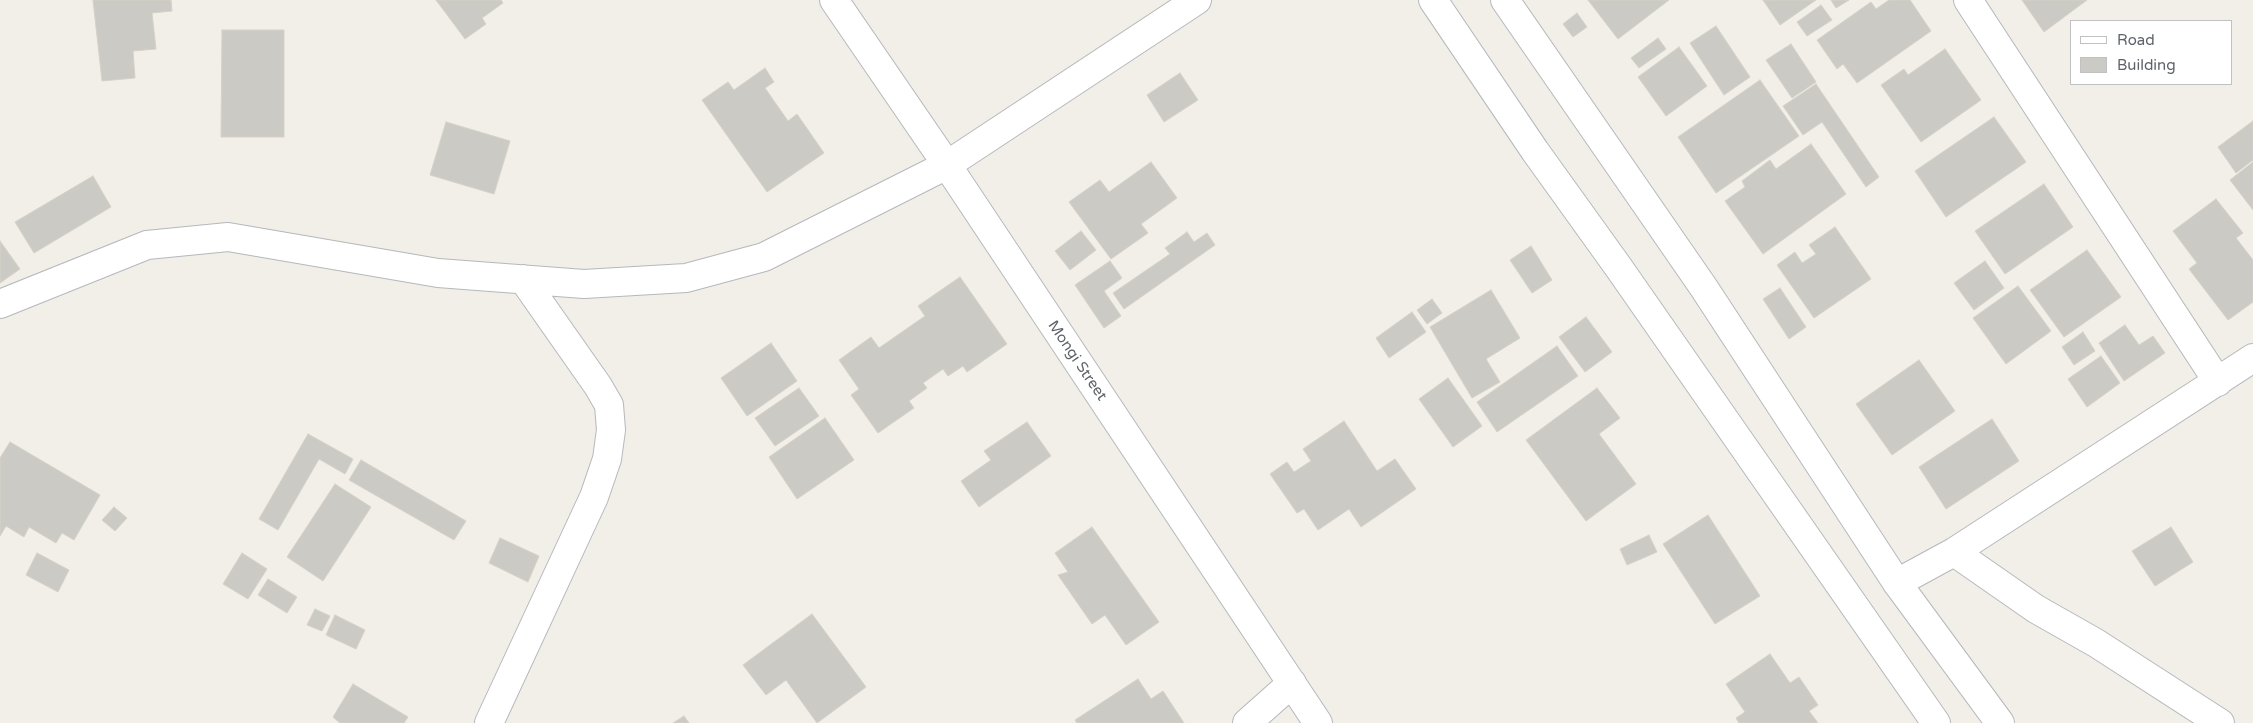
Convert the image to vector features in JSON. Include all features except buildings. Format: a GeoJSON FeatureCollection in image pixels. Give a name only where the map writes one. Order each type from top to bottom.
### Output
{"type":"FeatureCollection","features":[{"type":"Feature","properties":{"kind":"street","name":"Mongi Street"},"geometry":{"type":"LineString","coordinates":[[834,0],[947,165],[1318,723]]}},
{"type":"Feature","properties":{"kind":"street"},"geometry":{"type":"LineString","coordinates":[[0,304],[147,245],[228,237],[438,273],[584,284],[686,278],[764,257],[947,165],[1197,0]]}},
{"type":"Feature","properties":{"kind":"street"},"geometry":{"type":"LineString","coordinates":[[1433,0],[1535,151],[1936,723]]}},
{"type":"Feature","properties":{"kind":"street"},"geometry":{"type":"LineString","coordinates":[[1505,0],[1704,288],[1896,583],[2000,723]]}},
{"type":"Feature","properties":{"kind":"street"},"geometry":{"type":"LineString","coordinates":[[1968,0],[2218,382]]}},
{"type":"Feature","properties":{"kind":"street"},"geometry":{"type":"LineString","coordinates":[[489,723],[594,497],[606,459],[611,430],[609,406],[598,386],[523,279]]}},
{"type":"Feature","properties":{"kind":"street"},"geometry":{"type":"LineString","coordinates":[[1896,583],[1954,552],[2253,358]]}},
{"type":"Feature","properties":{"kind":"street"},"geometry":{"type":"LineString","coordinates":[[1954,552],[2036,609],[2096,643],[2220,723]]}},
{"type":"Feature","properties":{"kind":"street"},"geometry":{"type":"LineString","coordinates":[[1247,723],[1292,683]]}}]}
